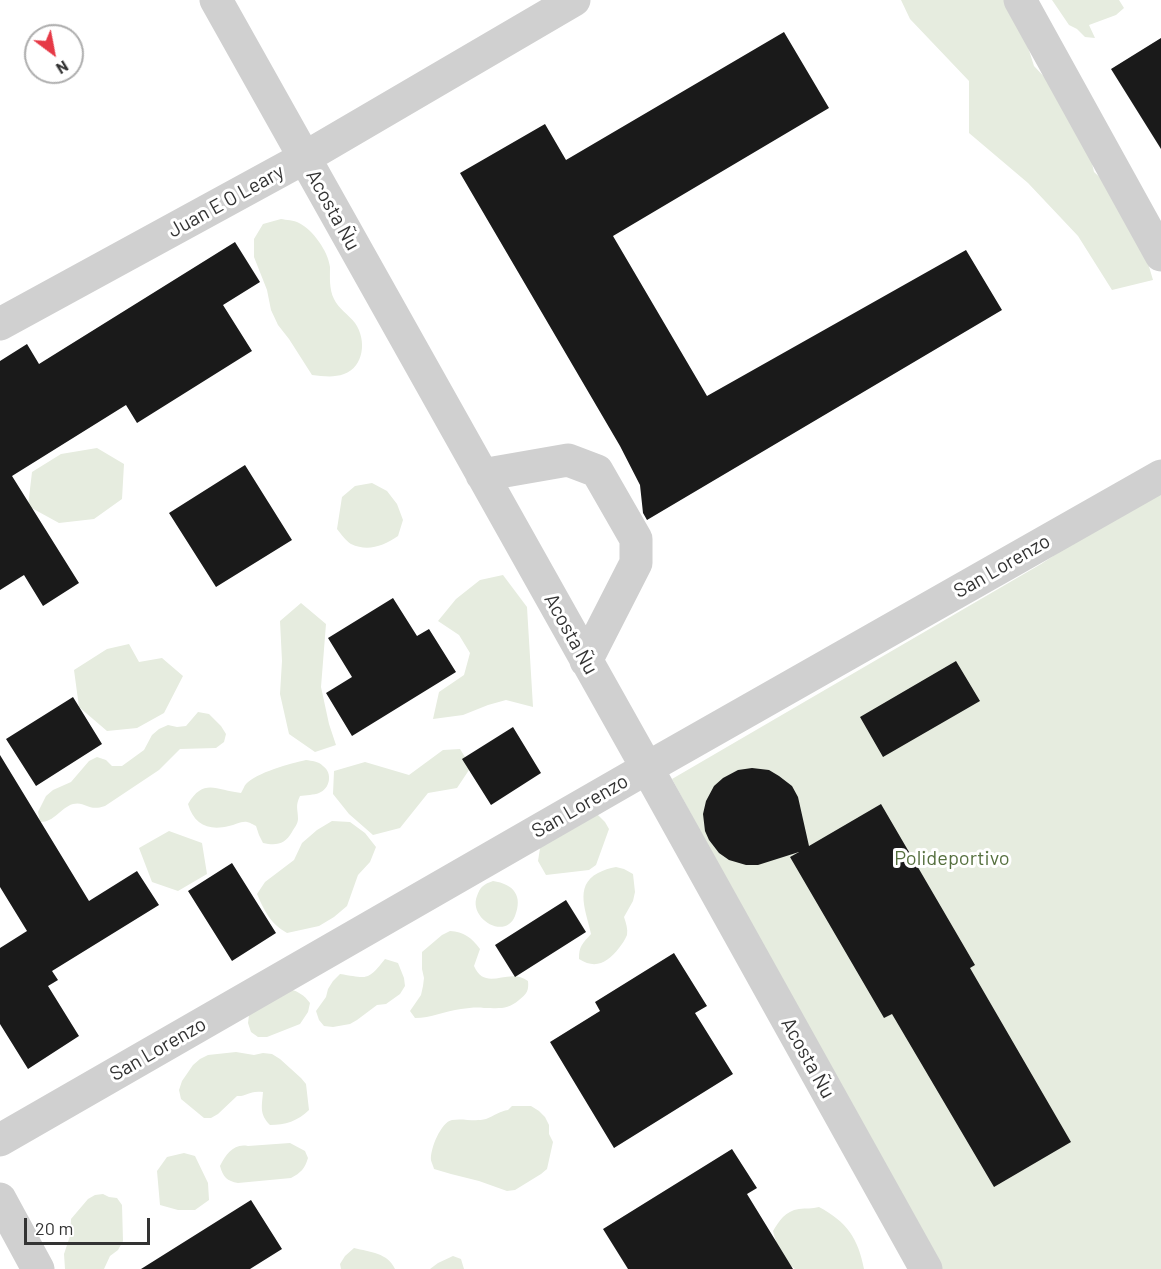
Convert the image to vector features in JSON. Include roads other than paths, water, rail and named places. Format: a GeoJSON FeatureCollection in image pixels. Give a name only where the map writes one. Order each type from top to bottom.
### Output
{"type":"FeatureCollection","features":[{"type":"Feature","properties":{"kind":"street","name":"Acosta Ñu"},"geometry":{"type":"LineString","coordinates":[[216,0],[926,1269]]}},
{"type":"Feature","properties":{"kind":"street","name":"Juan E O Leary"},"geometry":{"type":"LineString","coordinates":[[0,324],[304,158],[574,0]]}},
{"type":"Feature","properties":{"kind":"street"},"geometry":{"type":"LineString","coordinates":[[1020,0],[1161,255]]}},
{"type":"Feature","properties":{"kind":"street"},"geometry":{"type":"LineString","coordinates":[[482,475],[568,460],[597,471],[636,539],[636,563],[586,662]]}},
{"type":"Feature","properties":{"kind":"street","name":"San Lorenzo"},"geometry":{"type":"LineString","coordinates":[[0,1140],[1161,476]]}},
{"type":"Feature","properties":{"kind":"street"},"geometry":{"type":"LineString","coordinates":[[0,1199],[38,1269]]}},
{"type":"Feature","properties":{"kind":"park label","name":"Polideportivo"},"geometry":{"type":"Point","coordinates":[952,858]}}]}
